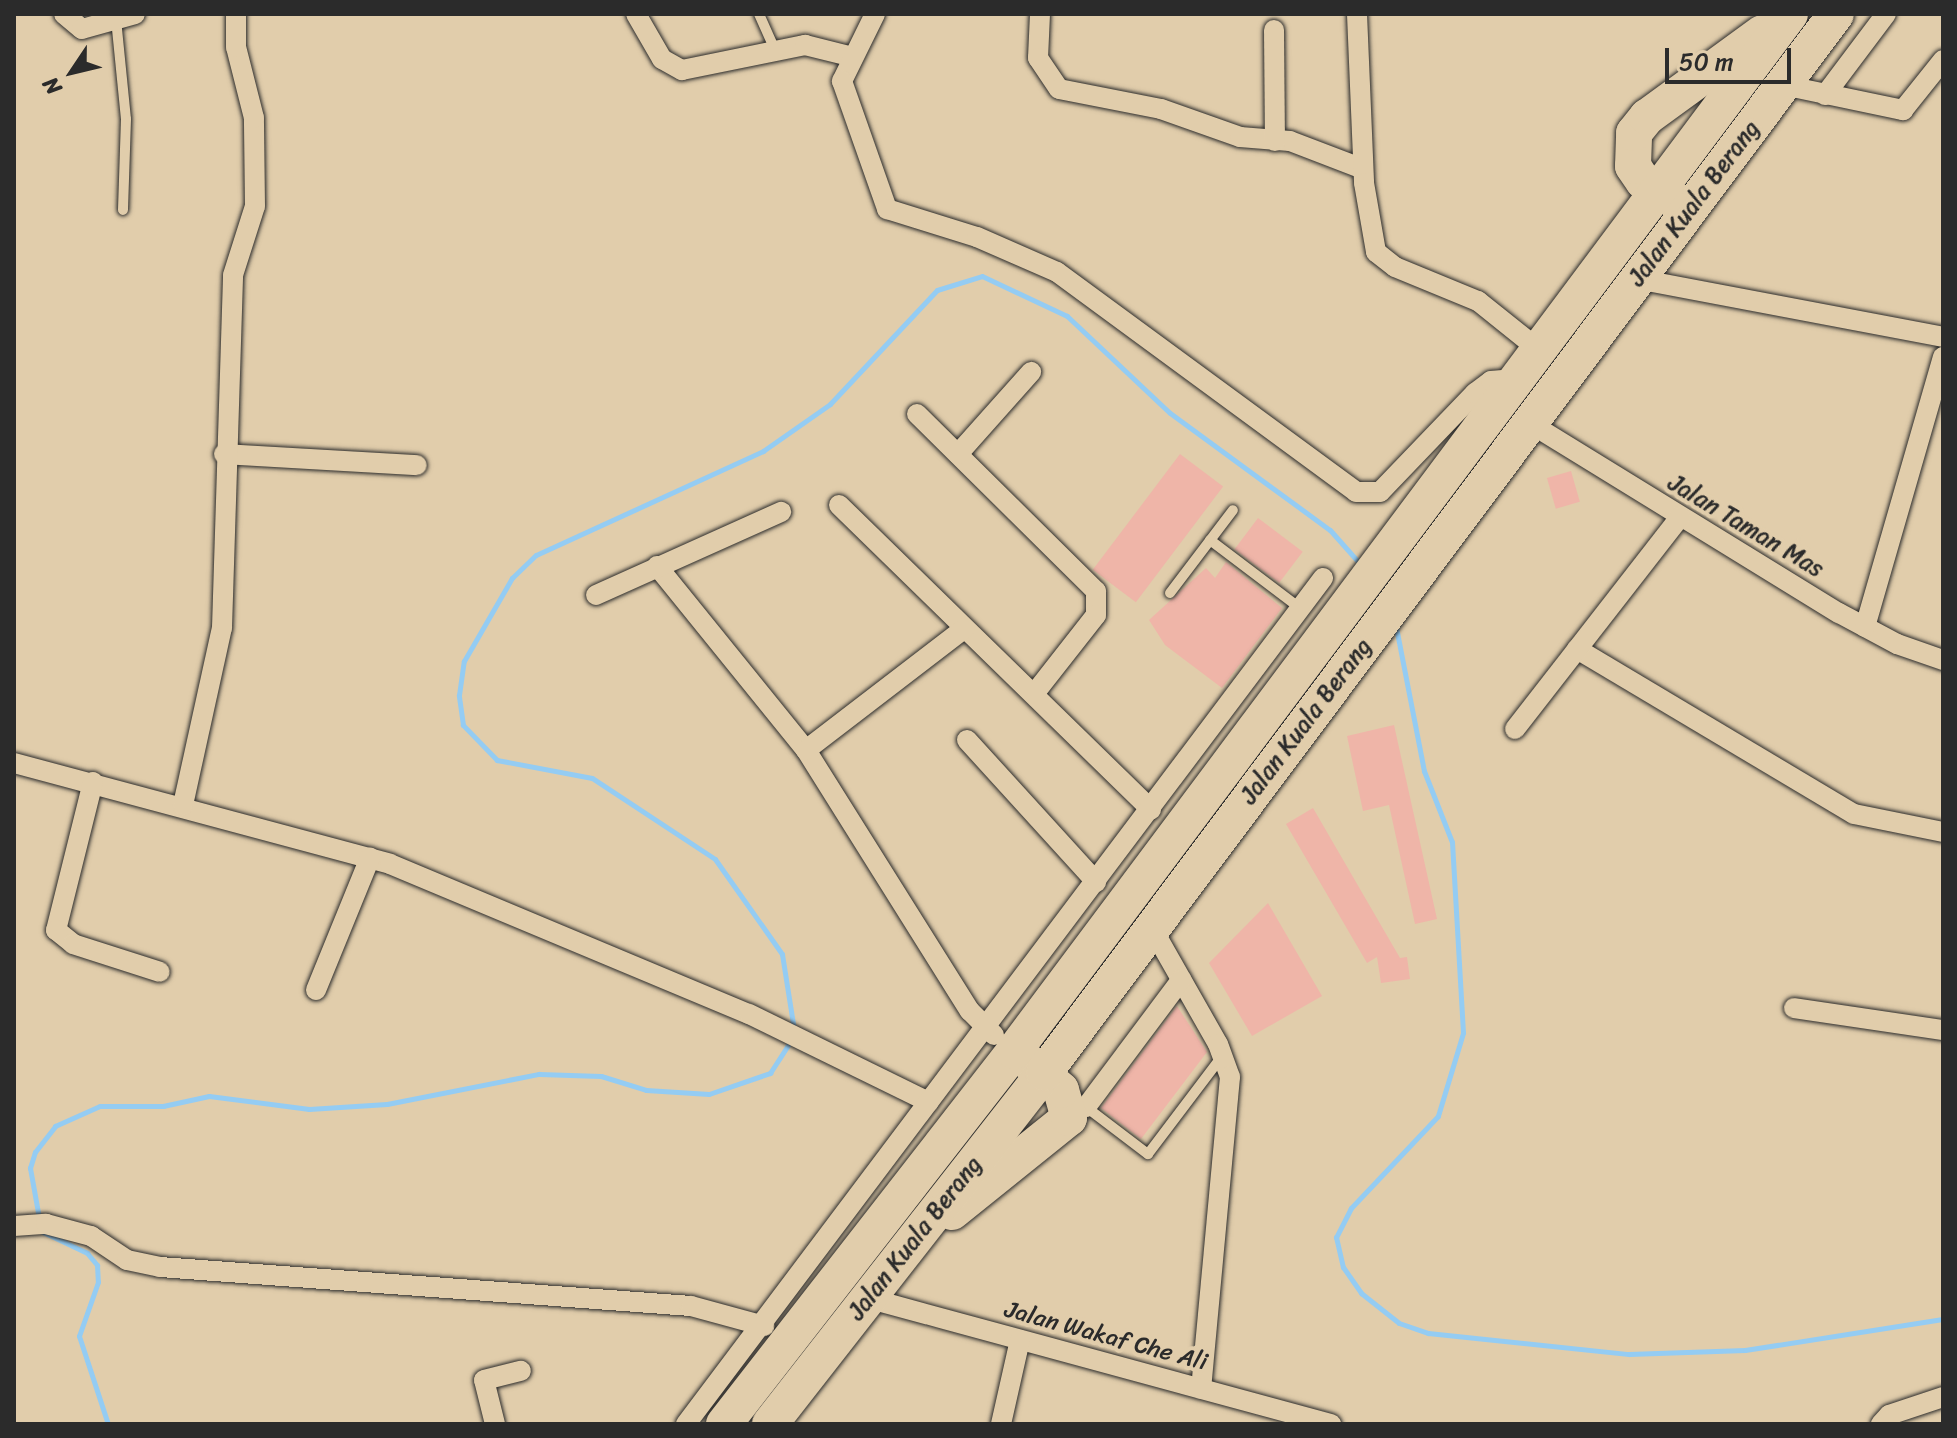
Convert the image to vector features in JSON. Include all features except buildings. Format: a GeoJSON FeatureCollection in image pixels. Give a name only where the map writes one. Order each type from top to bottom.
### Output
{"type":"FeatureCollection","features":[{"type":"Feature","properties":{"kind":"highway","name":"Jalan Kuala Berang"},"geometry":{"type":"LineString","coordinates":[[724,1424],[1014,1051],[1788,14]]}},
{"type":"Feature","properties":{"kind":"highway"},"geometry":{"type":"LineString","coordinates":[[1718,171],[1682,200],[1656,193],[1633,166],[1634,133],[1667,101],[1788,14]]}},
{"type":"Feature","properties":{"kind":"highway","name":"Jalan Kuala Berang"},"geometry":{"type":"LineString","coordinates":[[770,1424],[1044,1073],[1836,14]]}},
{"type":"Feature","properties":{"kind":"highway"},"geometry":{"type":"LineString","coordinates":[[910,1244],[1060,1129],[1078,1108],[1044,1073],[1014,1051]]}},
{"type":"Feature","properties":{"kind":"street"},"geometry":{"type":"LineString","coordinates":[[64,14],[82,29],[126,17]]}},
{"type":"Feature","properties":{"kind":"street"},"geometry":{"type":"LineString","coordinates":[[183,805],[222,628],[224,454],[233,275],[256,193],[254,118],[236,47],[236,14]]}},
{"type":"Feature","properties":{"kind":"street"},"geometry":{"type":"LineString","coordinates":[[636,14],[662,59],[682,70],[774,48],[822,45],[849,56]]}},
{"type":"Feature","properties":{"kind":"street"},"geometry":{"type":"LineString","coordinates":[[875,14],[849,56],[842,81],[848,112],[887,209],[1057,272],[1356,492],[1380,492],[1475,393],[1491,381],[1515,379]]}},
{"type":"Feature","properties":{"kind":"street"},"geometry":{"type":"LineString","coordinates":[[1040,14],[1038,58],[1059,89],[1324,150],[1363,169]]}},
{"type":"Feature","properties":{"kind":"street"},"geometry":{"type":"LineString","coordinates":[[1357,14],[1363,169],[1373,239],[1383,260],[1478,301],[1538,349]]}},
{"type":"Feature","properties":{"kind":"street"},"geometry":{"type":"LineString","coordinates":[[1825,95],[1886,14]]}},
{"type":"Feature","properties":{"kind":"street"},"geometry":{"type":"LineString","coordinates":[[1274,30],[1275,141]]}},
{"type":"Feature","properties":{"kind":"street"},"geometry":{"type":"LineString","coordinates":[[1783,85],[1903,110],[1943,60]]}},
{"type":"Feature","properties":{"kind":"street"},"geometry":{"type":"LineString","coordinates":[[1637,279],[1943,337]]}},
{"type":"Feature","properties":{"kind":"street"},"geometry":{"type":"LineString","coordinates":[[1865,627],[1943,357]]}},
{"type":"Feature","properties":{"kind":"street"},"geometry":{"type":"LineString","coordinates":[[958,454],[1031,372]]}},
{"type":"Feature","properties":{"kind":"street"},"geometry":{"type":"LineString","coordinates":[[917,414],[1087,577],[1100,602],[1034,694]]}},
{"type":"Feature","properties":{"kind":"street","name":"Jalan Taman Mas"},"geometry":{"type":"LineString","coordinates":[[1528,422],[1865,627],[1943,660]]}},
{"type":"Feature","properties":{"kind":"street"},"geometry":{"type":"LineString","coordinates":[[224,454],[417,465]]}},
{"type":"Feature","properties":{"kind":"street"},"geometry":{"type":"LineString","coordinates":[[839,505],[1151,809]]}},
{"type":"Feature","properties":{"kind":"street"},"geometry":{"type":"LineString","coordinates":[[596,595],[781,512]]}},
{"type":"Feature","properties":{"kind":"street"},"geometry":{"type":"LineString","coordinates":[[1515,729],[1680,517]]}},
{"type":"Feature","properties":{"kind":"street"},"geometry":{"type":"LineString","coordinates":[[657,566],[806,750],[986,1030],[1014,1051]]}},
{"type":"Feature","properties":{"kind":"street"},"geometry":{"type":"LineString","coordinates":[[686,1424],[764,1326],[1323,578]]}},
{"type":"Feature","properties":{"kind":"street"},"geometry":{"type":"LineString","coordinates":[[806,750],[965,628]]}},
{"type":"Feature","properties":{"kind":"street"},"geometry":{"type":"LineString","coordinates":[[1577,649],[1854,814],[1943,832]]}},
{"type":"Feature","properties":{"kind":"street"},"geometry":{"type":"LineString","coordinates":[[1263,657],[1292,679]]}},
{"type":"Feature","properties":{"kind":"street"},"geometry":{"type":"LineString","coordinates":[[967,740],[1096,882]]}},
{"type":"Feature","properties":{"kind":"street"},"geometry":{"type":"LineString","coordinates":[[14,763],[183,805],[370,858],[749,1014],[929,1102]]}},
{"type":"Feature","properties":{"kind":"street"},"geometry":{"type":"LineString","coordinates":[[93,782],[56,930],[64,941],[160,972]]}},
{"type":"Feature","properties":{"kind":"street"},"geometry":{"type":"LineString","coordinates":[[316,990],[370,858]]}},
{"type":"Feature","properties":{"kind":"street"},"geometry":{"type":"LineString","coordinates":[[1152,928],[1223,1055],[1229,1092],[1201,1389]]}},
{"type":"Feature","properties":{"kind":"street"},"geometry":{"type":"LineString","coordinates":[[1078,1108],[1181,980]]}},
{"type":"Feature","properties":{"kind":"street"},"geometry":{"type":"LineString","coordinates":[[1794,1008],[1943,1030]]}},
{"type":"Feature","properties":{"kind":"street"},"geometry":{"type":"LineString","coordinates":[[31,1224],[91,1236],[127,1260],[160,1267],[691,1306],[764,1326]]}},
{"type":"Feature","properties":{"kind":"street","name":"Jalan Wakaf Che Ali"},"geometry":{"type":"LineString","coordinates":[[867,1298],[1201,1389],[1292,1419],[1331,1424]]}},
{"type":"Feature","properties":{"kind":"street"},"geometry":{"type":"LineString","coordinates":[[1001,1424],[1020,1340]]}},
{"type":"Feature","properties":{"kind":"street"},"geometry":{"type":"LineString","coordinates":[[495,1424],[484,1380],[521,1371]]}},
{"type":"Feature","properties":{"kind":"street"},"geometry":{"type":"LineString","coordinates":[[1881,1424],[1889,1415],[1943,1397]]}},
{"type":"Feature","properties":{"kind":"lane"},"geometry":{"type":"LineString","coordinates":[[759,14],[774,48]]}},
{"type":"Feature","properties":{"kind":"lane"},"geometry":{"type":"LineString","coordinates":[[123,210],[126,17]]}},
{"type":"Feature","properties":{"kind":"lane"},"geometry":{"type":"LineString","coordinates":[[1170,593],[1233,510]]}},
{"type":"Feature","properties":{"kind":"lane"},"geometry":{"type":"LineString","coordinates":[[1210,540],[1300,608]]}},
{"type":"Feature","properties":{"kind":"lane"},"geometry":{"type":"LineString","coordinates":[[1078,1108],[1148,1154],[1223,1055]]}},
{"type":"Feature","properties":{"kind":"waterway"},"geometry":{"type":"LineString","coordinates":[[794,1030],[782,954],[715,859],[592,778],[497,760],[463,725],[459,695],[464,661],[512,578],[536,555],[763,451],[830,404],[937,290],[982,276],[1067,316],[1170,413],[1330,530],[1362,566]]}},
{"type":"Feature","properties":{"kind":"waterway"},"geometry":{"type":"LineString","coordinates":[[1396,627],[1424,771],[1452,842],[1463,1033],[1438,1116],[1351,1208],[1336,1237],[1343,1267],[1361,1293],[1399,1323],[1428,1333],[1629,1354],[1745,1350],[1943,1319]]}},
{"type":"Feature","properties":{"kind":"waterway"},"geometry":{"type":"LineString","coordinates":[[39,1218],[30,1168],[35,1152],[55,1126],[100,1106],[163,1106],[209,1096],[309,1109],[387,1104],[539,1074],[601,1076],[646,1090],[709,1094],[770,1073],[792,1039]]}},
{"type":"Feature","properties":{"kind":"waterway"},"geometry":{"type":"LineString","coordinates":[[43,1232],[87,1253],[97,1265],[98,1282],[79,1336],[108,1424]]}}]}
